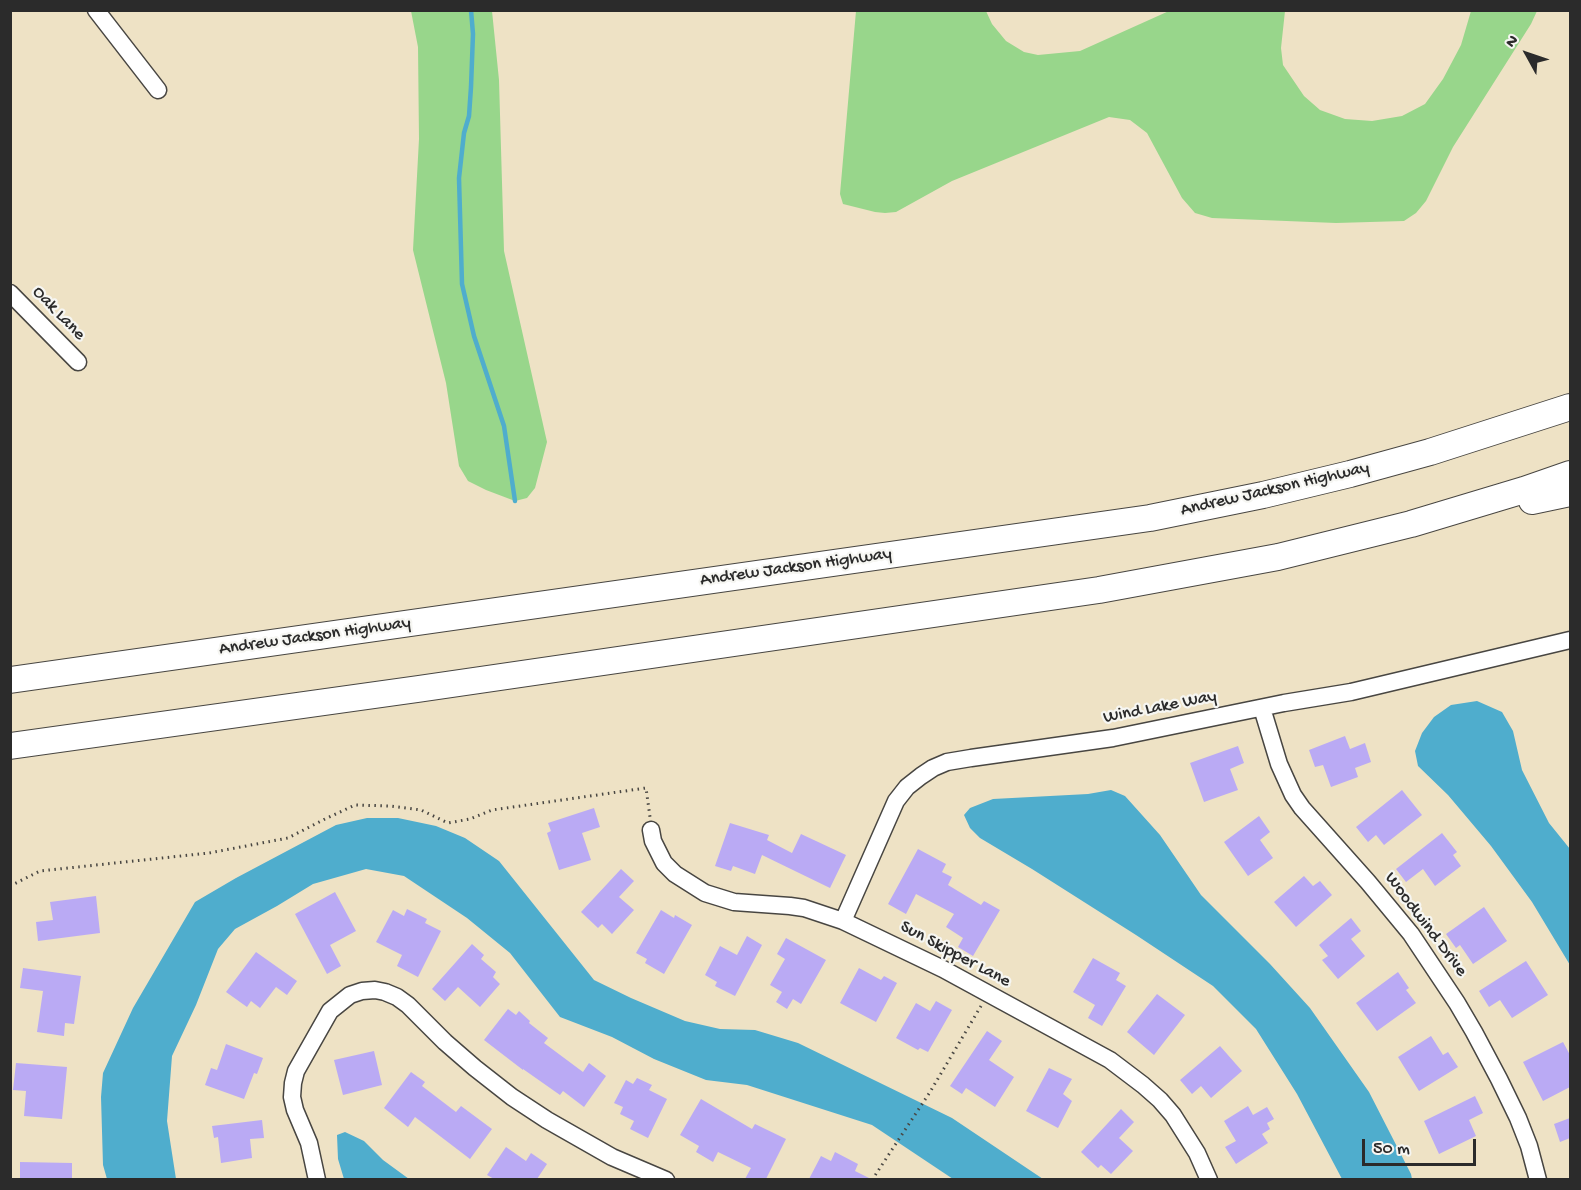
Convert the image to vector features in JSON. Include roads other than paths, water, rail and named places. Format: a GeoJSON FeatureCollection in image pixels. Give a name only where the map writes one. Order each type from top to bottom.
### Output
{"type":"FeatureCollection","features":[{"type":"Feature","properties":{"kind":"highway","name":"Andrew Jackson Highway"},"geometry":{"type":"LineString","coordinates":[[10,680],[1150,518],[1263,495],[1350,474],[1430,452],[1570,407]]}},
{"type":"Feature","properties":{"kind":"highway"},"geometry":{"type":"LineString","coordinates":[[10,746],[1099,590],[1278,557],[1411,524],[1570,474]]}},
{"type":"Feature","properties":{"kind":"highway"},"geometry":{"type":"LineString","coordinates":[[1411,524],[1570,493]]}},
{"type":"Feature","properties":{"kind":"street"},"geometry":{"type":"LineString","coordinates":[[96,10],[158,90]]}},
{"type":"Feature","properties":{"kind":"street","name":"Oak Lane"},"geometry":{"type":"LineString","coordinates":[[10,293],[78,362]]}},
{"type":"Feature","properties":{"kind":"street","name":"Wind Lake Way"},"geometry":{"type":"LineString","coordinates":[[843,921],[896,801],[907,788],[933,768],[947,762],[1113,738],[1351,692],[1570,640]]}},
{"type":"Feature","properties":{"kind":"street","name":"Woodwind Drive"},"geometry":{"type":"LineString","coordinates":[[1262,708],[1278,764],[1293,795],[1411,934],[1474,1032],[1518,1118],[1538,1179]]}},
{"type":"Feature","properties":{"kind":"street","name":"Sun Skipper Lane"},"geometry":{"type":"LineString","coordinates":[[651,830],[664,863],[675,874],[705,893],[734,902],[804,908],[843,921],[943,969],[1089,1048],[1128,1072],[1160,1100],[1181,1125],[1209,1179]]}},
{"type":"Feature","properties":{"kind":"street"},"geometry":{"type":"LineString","coordinates":[[317,1179],[309,1143],[294,1110],[292,1097],[296,1071],[330,1011],[350,995],[375,990],[385,992],[408,1005],[475,1068],[512,1097],[547,1120],[612,1157],[666,1179]]}},
{"type":"Feature","properties":{"kind":"water"},"geometry":{"type":"Polygon","coordinates":[[[1477,701],[1502,712],[1513,731],[1522,770],[1549,823],[1570,849],[1570,965],[1532,902],[1491,846],[1448,795],[1418,766],[1415,751],[1422,733],[1434,717],[1451,705],[1477,701]]]}},
{"type":"Feature","properties":{"kind":"water"},"geometry":{"type":"Polygon","coordinates":[[[1111,790],[1125,796],[1160,835],[1201,895],[1310,1008],[1369,1092],[1412,1179],[1342,1179],[1297,1094],[1256,1029],[1213,986],[980,838],[970,828],[964,815],[970,808],[993,799],[1088,794],[1111,790]]]}},
{"type":"Feature","properties":{"kind":"water"},"geometry":{"type":"Polygon","coordinates":[[[367,818],[398,818],[436,826],[465,838],[499,861],[594,980],[685,1021],[720,1029],[755,1030],[798,1043],[952,1118],[1043,1179],[953,1179],[872,1125],[747,1085],[706,1080],[654,1059],[612,1037],[560,1017],[510,953],[467,918],[404,876],[366,869],[313,884],[235,929],[218,949],[196,1005],[172,1056],[167,1121],[176,1179],[107,1179],[103,1165],[101,1097],[103,1073],[133,1008],[195,902],[336,825],[367,818]]]}},
{"type":"Feature","properties":{"kind":"water"},"geometry":{"type":"Polygon","coordinates":[[[345,1132],[364,1141],[383,1160],[409,1179],[344,1179],[338,1159],[337,1135],[345,1132]]]}},
{"type":"Feature","properties":{"kind":"waterway"},"geometry":{"type":"LineString","coordinates":[[471,10],[473,34],[469,116],[464,133],[459,178],[462,284],[474,336],[504,426],[515,501]]}}]}
